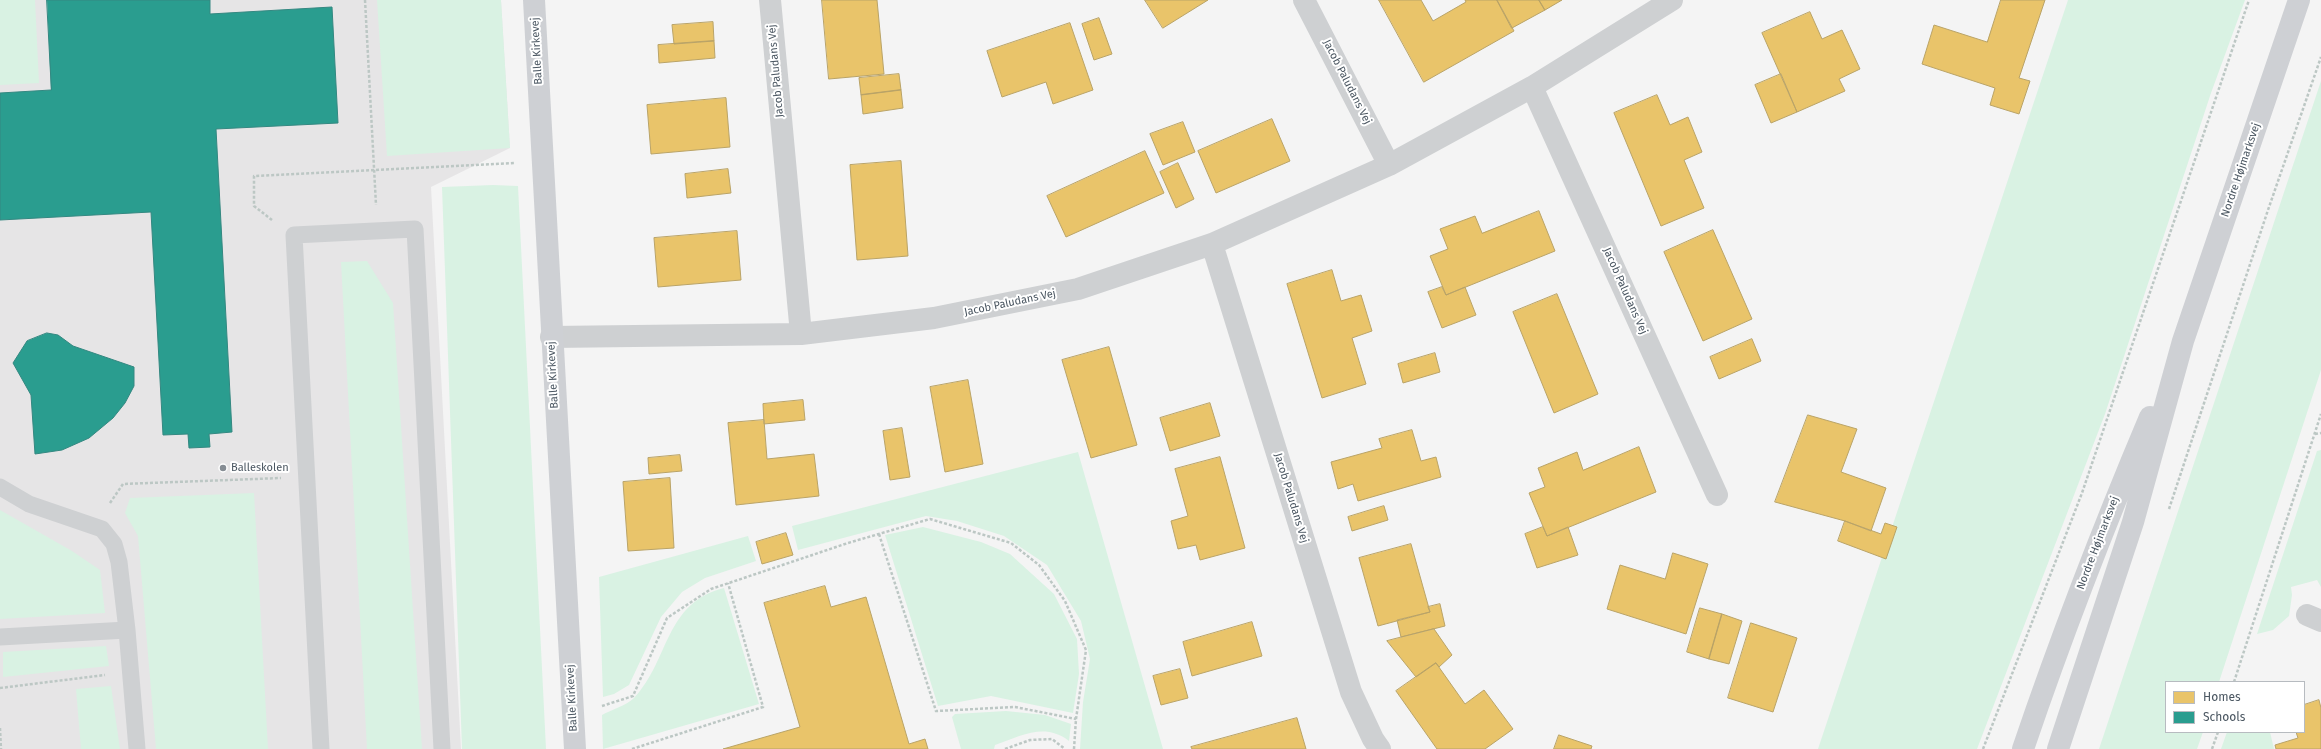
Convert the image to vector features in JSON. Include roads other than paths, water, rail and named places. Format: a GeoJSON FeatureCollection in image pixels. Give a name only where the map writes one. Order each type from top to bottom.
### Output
{"type":"FeatureCollection","features":[{"type":"Feature","properties":{"kind":"street","name":"Balle Kirkevej"},"geometry":{"type":"LineString","coordinates":[[534,0],[551,337],[575,749]]}},
{"type":"Feature","properties":{"kind":"street","name":"Jacob Paludans Vej"},"geometry":{"type":"LineString","coordinates":[[770,0],[801,334]]}},
{"type":"Feature","properties":{"kind":"street","name":"Jacob Paludans Vej"},"geometry":{"type":"LineString","coordinates":[[1304,0],[1389,165]]}},
{"type":"Feature","properties":{"kind":"street","name":"Jacob Paludans Vej"},"geometry":{"type":"LineString","coordinates":[[551,337],[801,334],[934,318],[1078,289],[1212,244],[1389,165],[1532,87],[1672,0]]}},
{"type":"Feature","properties":{"kind":"street","name":"Nordre Højmarksvej"},"geometry":{"type":"LineString","coordinates":[[2058,749],[2133,522],[2182,341],[2299,0]]}},
{"type":"Feature","properties":{"kind":"street","name":"Jacob Paludans Vej"},"geometry":{"type":"LineString","coordinates":[[1532,87],[1717,495]]}},
{"type":"Feature","properties":{"kind":"street","name":"Jacob Paludans Vej"},"geometry":{"type":"LineString","coordinates":[[1212,244],[1351,692],[1374,740],[1380,749]]}},
{"type":"Feature","properties":{"kind":"street","name":"Nordre Højmarksvej"},"geometry":{"type":"LineString","coordinates":[[2023,749],[2045,684],[2108,516],[2182,341]]}},
{"type":"Feature","properties":{"kind":"lane"},"geometry":{"type":"LineString","coordinates":[[321,749],[294,235],[414,229],[442,749]]}},
{"type":"Feature","properties":{"kind":"lane"},"geometry":{"type":"LineString","coordinates":[[0,487],[29,504],[102,529],[114,544],[119,562],[127,630],[137,749]]}},
{"type":"Feature","properties":{"kind":"lane"},"geometry":{"type":"LineString","coordinates":[[0,637],[127,630]]}},
{"type":"Feature","properties":{"kind":"place","name":"Balleskolen"},"geometry":{"type":"Point","coordinates":[223,468]}}]}
